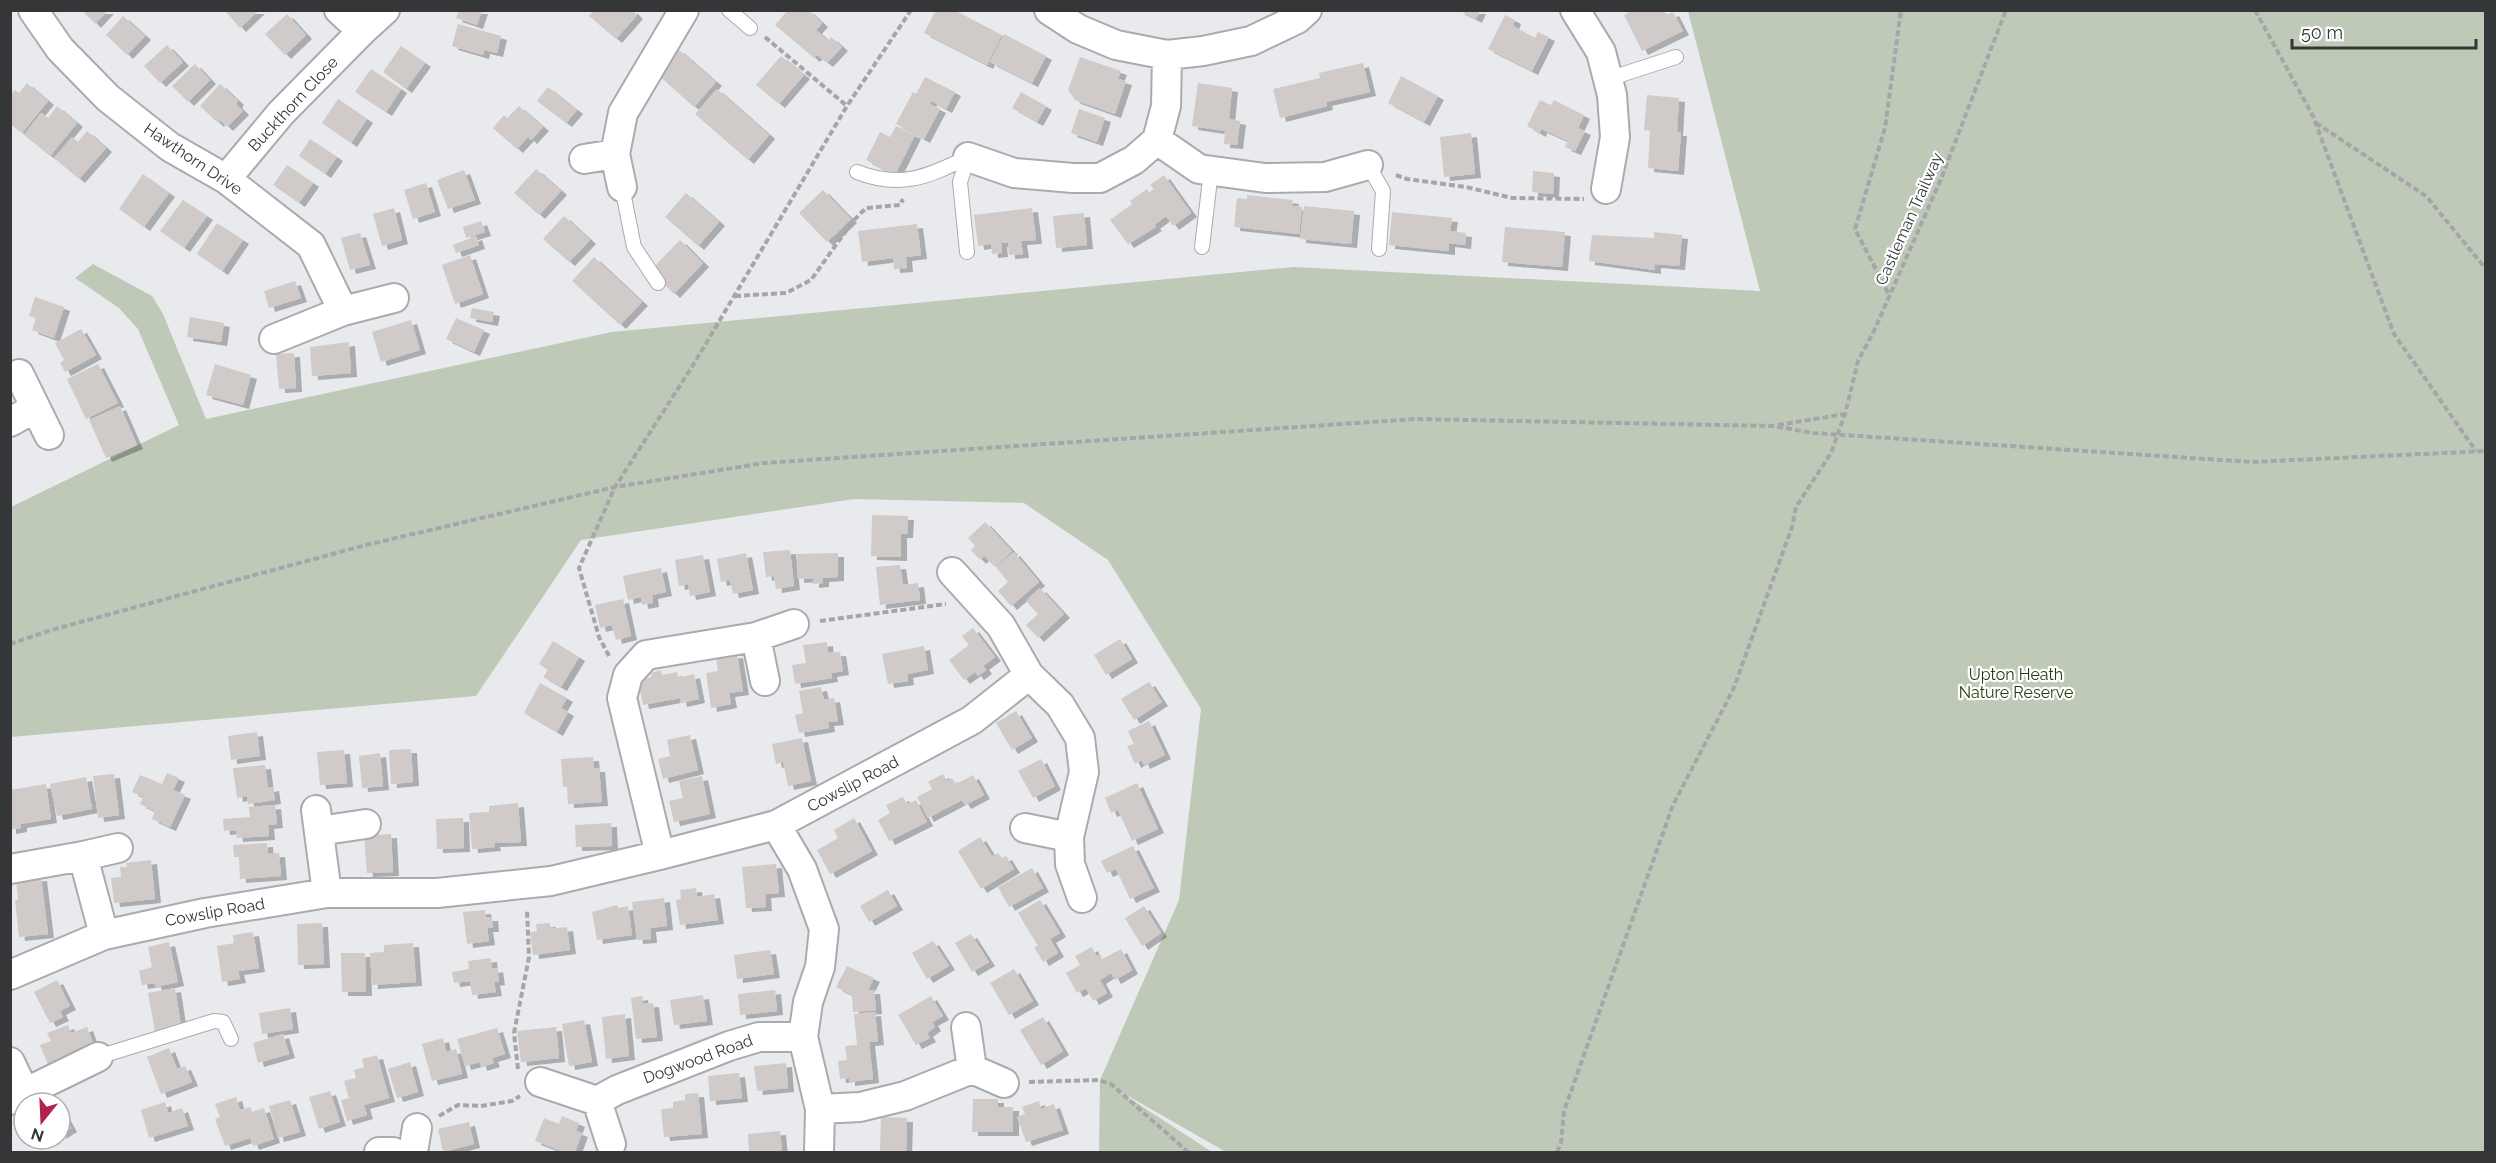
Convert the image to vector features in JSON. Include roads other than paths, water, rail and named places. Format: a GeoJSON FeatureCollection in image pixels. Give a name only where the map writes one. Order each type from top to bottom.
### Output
{"type":"FeatureCollection","features":[{"type":"Feature","properties":{"kind":"street","name":"Hawthorn Drive"},"geometry":{"type":"LineString","coordinates":[[33,10],[60,49],[108,98],[170,147],[226,178],[311,245],[343,311]]}},
{"type":"Feature","properties":{"kind":"street"},"geometry":{"type":"LineString","coordinates":[[339,10],[362,31]]}},
{"type":"Feature","properties":{"kind":"street","name":"Buckthorn Close"},"geometry":{"type":"LineString","coordinates":[[226,178],[281,112],[385,10]]}},
{"type":"Feature","properties":{"kind":"street"},"geometry":{"type":"LineString","coordinates":[[1049,10],[1078,29],[1116,45],[1167,55],[1203,51],[1251,41],[1297,19],[1307,10]]}},
{"type":"Feature","properties":{"kind":"street"},"geometry":{"type":"LineString","coordinates":[[1575,10],[1601,52],[1612,95],[1615,138],[1606,189]]}},
{"type":"Feature","properties":{"kind":"street"},"geometry":{"type":"LineString","coordinates":[[622,187],[615,154],[623,113],[680,12]]}},
{"type":"Feature","properties":{"kind":"street"},"geometry":{"type":"LineString","coordinates":[[968,157],[1014,173],[1100,178],[1134,160],[1157,140],[1166,106],[1167,55]]}},
{"type":"Feature","properties":{"kind":"street"},"geometry":{"type":"LineString","coordinates":[[1157,140],[1199,169],[1265,178],[1325,177],[1368,165]]}},
{"type":"Feature","properties":{"kind":"street"},"geometry":{"type":"LineString","coordinates":[[584,159],[615,154]]}},
{"type":"Feature","properties":{"kind":"street"},"geometry":{"type":"LineString","coordinates":[[274,339],[343,311],[394,298]]}},
{"type":"Feature","properties":{"kind":"street"},"geometry":{"type":"LineString","coordinates":[[19,374],[49,435]]}},
{"type":"Feature","properties":{"kind":"street"},"geometry":{"type":"LineString","coordinates":[[10,422],[35,408]]}},
{"type":"Feature","properties":{"kind":"street"},"geometry":{"type":"LineString","coordinates":[[952,572],[1001,626],[1029,675],[1060,705],[1080,738],[1084,772],[1070,837],[1070,864],[1082,898]]}},
{"type":"Feature","properties":{"kind":"street"},"geometry":{"type":"LineString","coordinates":[[660,855],[622,699],[628,675],[646,655],[756,637],[794,624]]}},
{"type":"Feature","properties":{"kind":"street"},"geometry":{"type":"LineString","coordinates":[[756,637],[765,681]]}},
{"type":"Feature","properties":{"kind":"street","name":"Cowslip Road"},"geometry":{"type":"LineString","coordinates":[[10,975],[104,935],[206,913],[327,893],[437,894],[551,881],[776,825],[972,720],[1029,675]]}},
{"type":"Feature","properties":{"kind":"street"},"geometry":{"type":"LineString","coordinates":[[327,893],[318,820],[366,824]]}},
{"type":"Feature","properties":{"kind":"street"},"geometry":{"type":"LineString","coordinates":[[776,825],[802,869],[824,929],[820,968],[808,1002],[803,1036],[820,1109],[819,1152]]}},
{"type":"Feature","properties":{"kind":"street"},"geometry":{"type":"LineString","coordinates":[[1025,828],[1070,837]]}},
{"type":"Feature","properties":{"kind":"street"},"geometry":{"type":"LineString","coordinates":[[10,869],[118,848]]}},
{"type":"Feature","properties":{"kind":"street"},"geometry":{"type":"LineString","coordinates":[[83,856],[104,935]]}},
{"type":"Feature","properties":{"kind":"street"},"geometry":{"type":"LineString","coordinates":[[966,1027],[972,1069]]}},
{"type":"Feature","properties":{"kind":"street","name":"Dogwood Road"},"geometry":{"type":"LineString","coordinates":[[597,1101],[617,1090],[729,1046],[759,1037],[803,1036]]}},
{"type":"Feature","properties":{"kind":"street"},"geometry":{"type":"LineString","coordinates":[[27,1091],[98,1057]]}},
{"type":"Feature","properties":{"kind":"street"},"geometry":{"type":"LineString","coordinates":[[10,1062],[16,1091]]}},
{"type":"Feature","properties":{"kind":"street"},"geometry":{"type":"LineString","coordinates":[[820,1109],[860,1107],[905,1096],[972,1069],[1004,1083]]}},
{"type":"Feature","properties":{"kind":"street"},"geometry":{"type":"LineString","coordinates":[[540,1082],[597,1101],[611,1144]]}},
{"type":"Feature","properties":{"kind":"street"},"geometry":{"type":"LineString","coordinates":[[379,1152],[393,1152]]}},
{"type":"Feature","properties":{"kind":"lane"},"geometry":{"type":"LineString","coordinates":[[729,10],[750,28]]}},
{"type":"Feature","properties":{"kind":"lane"},"geometry":{"type":"LineString","coordinates":[[1608,79],[1676,57]]}},
{"type":"Feature","properties":{"kind":"lane"},"geometry":{"type":"LineString","coordinates":[[857,172],[878,180],[914,180],[938,172],[968,157]]}},
{"type":"Feature","properties":{"kind":"lane"},"geometry":{"type":"LineString","coordinates":[[967,252],[960,182],[968,157]]}},
{"type":"Feature","properties":{"kind":"lane"},"geometry":{"type":"LineString","coordinates":[[1368,165],[1383,191],[1378,249]]}},
{"type":"Feature","properties":{"kind":"lane"},"geometry":{"type":"LineString","coordinates":[[1202,247],[1211,171]]}},
{"type":"Feature","properties":{"kind":"lane"},"geometry":{"type":"LineString","coordinates":[[622,187],[634,247],[658,284]]}},
{"type":"Feature","properties":{"kind":"lane"},"geometry":{"type":"LineString","coordinates":[[98,1057],[214,1021],[223,1022],[231,1039]]}},
{"type":"Feature","properties":{"kind":"park label","name":"Upton Heath Nature Reserve"},"geometry":{"type":"Point","coordinates":[2016,683]}}]}
